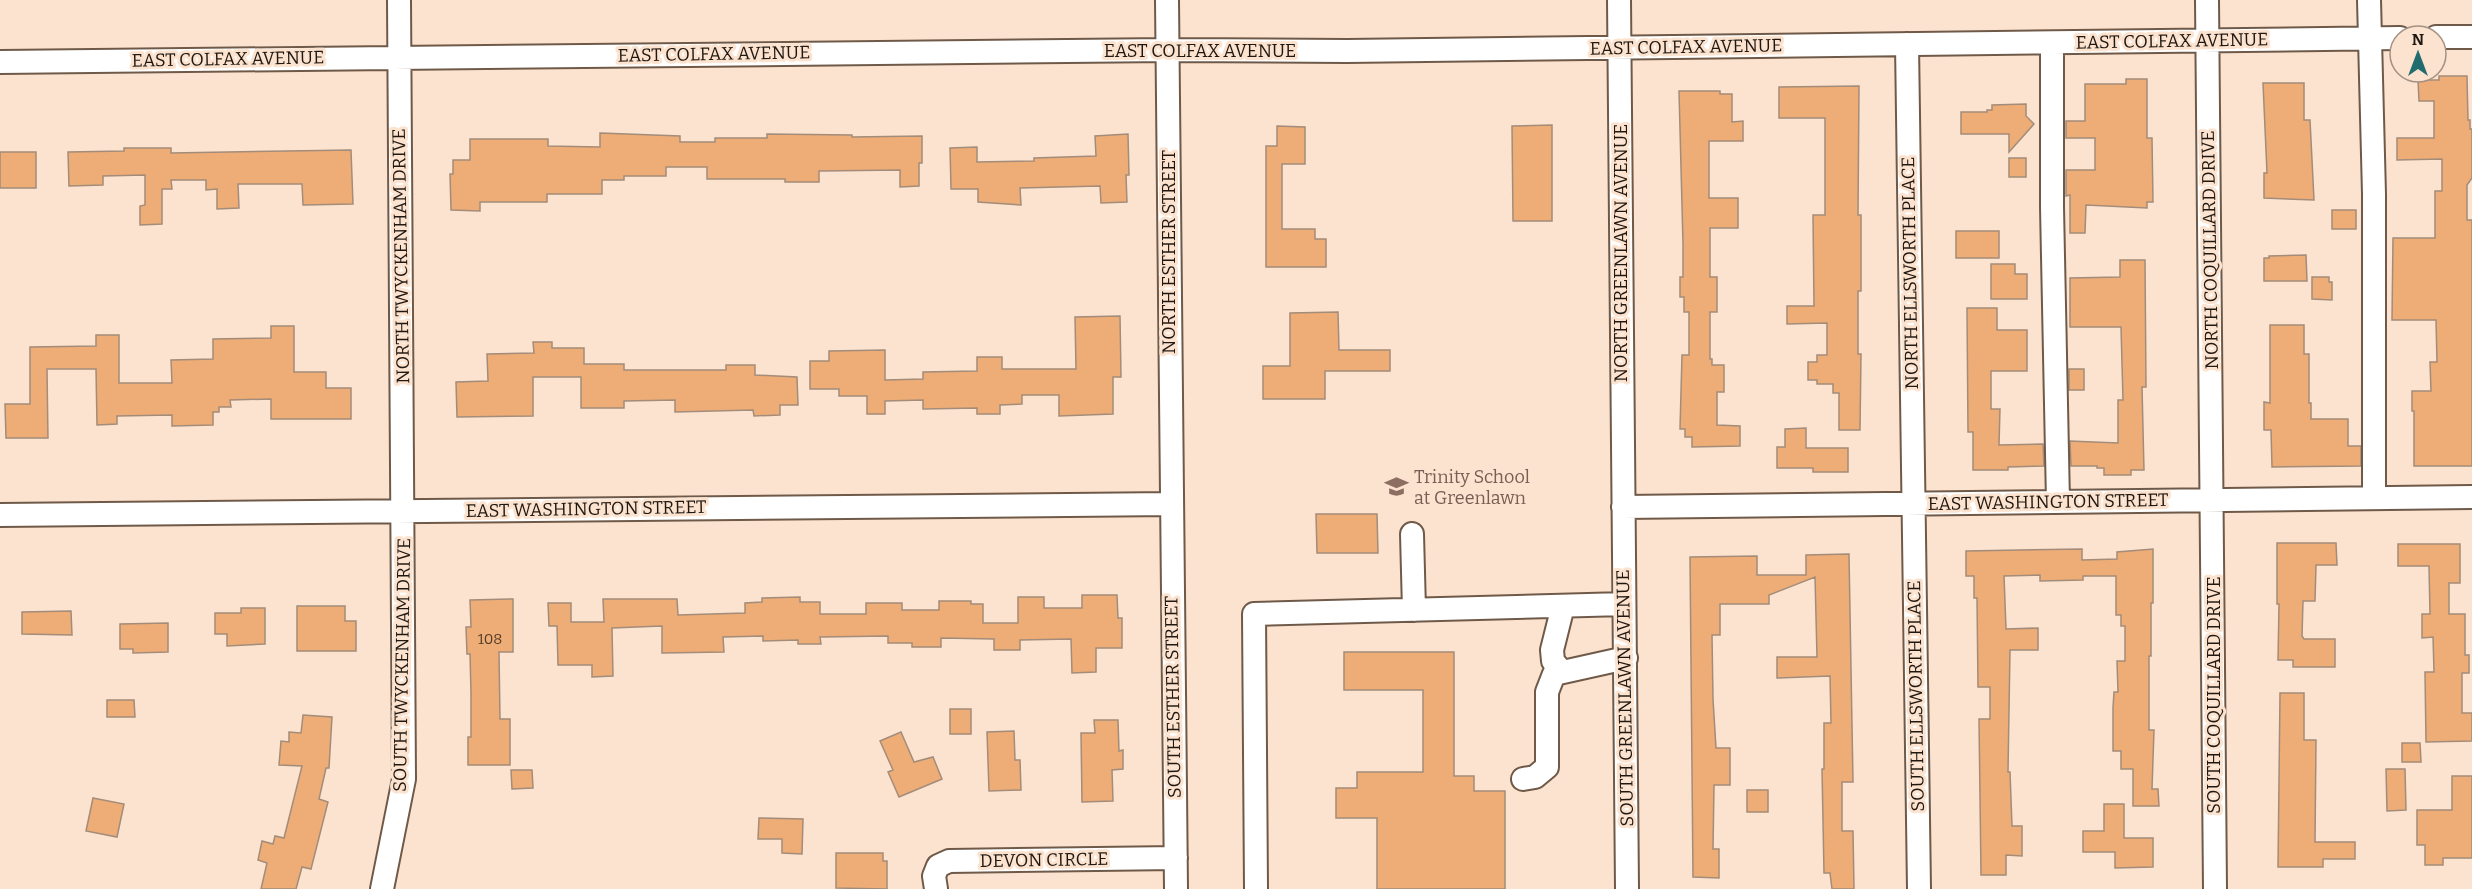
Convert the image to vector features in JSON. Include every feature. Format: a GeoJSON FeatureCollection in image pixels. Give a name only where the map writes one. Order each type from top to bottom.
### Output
{"type":"FeatureCollection","features":[{"type":"Feature","properties":{"kind":"street","name":"NORTH TWYCKENHAM DRIVE"},"geometry":{"type":"LineString","coordinates":[[399,0],[404,511]]}},
{"type":"Feature","properties":{"kind":"street","name":"NORTH ESTHER STREET"},"geometry":{"type":"LineString","coordinates":[[1167,0],[1171,504]]}},
{"type":"Feature","properties":{"kind":"street","name":"NORTH GREENLAWN AVENUE"},"geometry":{"type":"LineString","coordinates":[[1619,0],[1623,507]]}},
{"type":"Feature","properties":{"kind":"street","name":"NORTH COQUILLARD DRIVE"},"geometry":{"type":"LineString","coordinates":[[2207,0],[2212,500]]}},
{"type":"Feature","properties":{"kind":"street"},"geometry":{"type":"LineString","coordinates":[[2369,0],[2374,194],[2374,497]]}},
{"type":"Feature","properties":{"kind":"street"},"geometry":{"type":"LineString","coordinates":[[2448,37],[2472,37]]}},
{"type":"Feature","properties":{"kind":"street","name":"EAST COLFAX AVENUE"},"geometry":{"type":"LineString","coordinates":[[0,62],[1168,50],[1620,48],[2388,38]]}},
{"type":"Feature","properties":{"kind":"street"},"geometry":{"type":"LineString","coordinates":[[2052,42],[2052,207],[2058,502]]}},
{"type":"Feature","properties":{"kind":"street","name":"NORTH ELLSWORTH PLACE"},"geometry":{"type":"LineString","coordinates":[[1907,44],[1913,503]]}},
{"type":"Feature","properties":{"kind":"street","name":"EAST WASHINGTON STREET"},"geometry":{"type":"LineString","coordinates":[[1623,507],[2472,497]]}},
{"type":"Feature","properties":{"kind":"street","name":"SOUTH COQUILLARD DRIVE"},"geometry":{"type":"LineString","coordinates":[[2212,500],[2215,889]]}},
{"type":"Feature","properties":{"kind":"street","name":"SOUTH ELLSWORTH PLACE"},"geometry":{"type":"LineString","coordinates":[[1913,503],[1918,889]]}},
{"type":"Feature","properties":{"kind":"street","name":"EAST WASHINGTON STREET"},"geometry":{"type":"LineString","coordinates":[[0,515],[1171,504]]}},
{"type":"Feature","properties":{"kind":"street","name":"SOUTH ESTHER STREET"},"geometry":{"type":"LineString","coordinates":[[1171,504],[1176,889]]}},
{"type":"Feature","properties":{"kind":"street","name":"SOUTH GREENLAWN AVENUE"},"geometry":{"type":"LineString","coordinates":[[1623,507],[1627,889]]}},
{"type":"Feature","properties":{"kind":"street","name":"SOUTH TWYCKENHAM DRIVE"},"geometry":{"type":"LineString","coordinates":[[382,889],[404,779],[404,511]]}},
{"type":"Feature","properties":{"kind":"street"},"geometry":{"type":"LineString","coordinates":[[1412,534],[1414,610]]}},
{"type":"Feature","properties":{"kind":"street"},"geometry":{"type":"LineString","coordinates":[[1256,889],[1254,614],[1624,604]]}},
{"type":"Feature","properties":{"kind":"street"},"geometry":{"type":"LineString","coordinates":[[1562,672],[1553,661],[1552,650],[1563,606]]}},
{"type":"Feature","properties":{"kind":"street"},"geometry":{"type":"LineString","coordinates":[[1523,779],[1535,777],[1546,767],[1547,692],[1554,674],[1626,658]]}},
{"type":"Feature","properties":{"kind":"street","name":"DEVON CIRCLE"},"geometry":{"type":"LineString","coordinates":[[936,889],[934,876],[938,866],[949,861],[1176,858]]}},
{"type":"Feature","properties":{"kind":"building"},"geometry":{"type":"Polygon","coordinates":[[[2448,76],[2467,76],[2468,120],[2470,120],[2470,129],[2472,129],[2472,178],[2467,185],[2467,220],[2472,220],[2472,466],[2414,466],[2412,391],[2431,391],[2430,362],[2437,362],[2436,320],[2392,320],[2393,238],[2435,238],[2435,191],[2442,191],[2442,159],[2397,160],[2397,138],[2434,138],[2434,101],[2419,101],[2418,84],[2448,84],[2448,76]]]}},
{"type":"Feature","properties":{"kind":"building"},"geometry":{"type":"Polygon","coordinates":[[[2126,79],[2147,79],[2147,138],[2152,138],[2153,202],[2147,202],[2147,208],[2086,205],[2085,233],[2070,233],[2070,195],[2066,196],[2066,170],[2095,170],[2095,138],[2066,138],[2066,121],[2085,121],[2085,84],[2126,84],[2126,79]]]}},
{"type":"Feature","properties":{"kind":"building"},"geometry":{"type":"Polygon","coordinates":[[[2263,83],[2304,83],[2304,120],[2310,120],[2314,200],[2264,198],[2264,173],[2267,173],[2263,83]]]}},
{"type":"Feature","properties":{"kind":"building"},"geometry":{"type":"Polygon","coordinates":[[[1859,86],[1860,430],[1839,430],[1839,393],[1833,393],[1833,384],[1817,384],[1817,380],[1808,380],[1808,362],[1817,362],[1817,355],[1827,355],[1827,323],[1787,324],[1787,306],[1814,306],[1813,215],[1825,215],[1825,118],[1779,118],[1779,87],[1859,86]]]}},
{"type":"Feature","properties":{"kind":"building"},"geometry":{"type":"Polygon","coordinates":[[[1679,91],[1720,91],[1720,94],[1732,94],[1732,122],[1743,121],[1743,141],[1709,141],[1709,198],[1738,198],[1738,228],[1710,228],[1710,277],[1717,277],[1717,312],[1710,312],[1710,359],[1712,359],[1712,365],[1724,365],[1724,392],[1717,392],[1717,425],[1740,426],[1740,446],[1692,447],[1692,437],[1685,437],[1685,429],[1680,429],[1682,355],[1689,355],[1689,312],[1684,312],[1684,297],[1680,297],[1680,277],[1683,277],[1683,244],[1679,91]]]}},
{"type":"Feature","properties":{"kind":"building"},"geometry":{"type":"Polygon","coordinates":[[[2026,104],[2026,116],[2034,124],[2009,152],[2009,134],[1961,134],[1961,112],[1987,112],[1987,110],[1992,110],[1992,105],[2026,104]]]}},
{"type":"Feature","properties":{"kind":"building"},"geometry":{"type":"Polygon","coordinates":[[[1552,125],[1552,221],[1513,221],[1512,126],[1552,125]]]}},
{"type":"Feature","properties":{"kind":"building"},"geometry":{"type":"Polygon","coordinates":[[[1277,126],[1305,127],[1305,164],[1282,164],[1282,229],[1315,229],[1315,239],[1326,239],[1326,267],[1266,267],[1266,146],[1277,146],[1277,126]]]}},
{"type":"Feature","properties":{"kind":"building"},"geometry":{"type":"Polygon","coordinates":[[[600,133],[680,136],[680,142],[715,142],[715,138],[767,138],[767,134],[852,135],[852,137],[922,136],[922,163],[919,163],[919,186],[900,187],[900,170],[819,171],[819,182],[785,182],[785,179],[707,179],[707,167],[666,167],[666,176],[624,176],[624,180],[602,180],[602,194],[547,194],[547,202],[480,202],[480,211],[451,210],[450,174],[453,174],[453,160],[470,160],[470,139],[548,139],[548,146],[600,147],[600,133]]]}},
{"type":"Feature","properties":{"kind":"building"},"geometry":{"type":"Polygon","coordinates":[[[1128,134],[1127,202],[1101,203],[1100,186],[1020,188],[1021,205],[978,202],[978,189],[951,189],[950,148],[977,147],[977,162],[1034,161],[1034,158],[1096,156],[1095,136],[1128,134]]]}},
{"type":"Feature","properties":{"kind":"building"},"geometry":{"type":"Polygon","coordinates":[[[124,148],[171,148],[171,153],[351,150],[353,204],[303,205],[302,184],[238,184],[239,208],[217,209],[217,189],[206,190],[206,180],[171,180],[172,189],[162,189],[162,224],[140,225],[140,206],[145,205],[145,175],[103,176],[103,185],[69,186],[68,152],[124,151],[124,148]]]}},
{"type":"Feature","properties":{"kind":"building"},"geometry":{"type":"Polygon","coordinates":[[[0,152],[36,152],[36,188],[0,188],[0,152]]]}},
{"type":"Feature","properties":{"kind":"building"},"geometry":{"type":"Polygon","coordinates":[[[2009,158],[2026,158],[2026,177],[2009,177],[2009,158]]]}},
{"type":"Feature","properties":{"kind":"building"},"geometry":{"type":"Polygon","coordinates":[[[2332,210],[2356,210],[2356,229],[2332,229],[2332,210]]]}},
{"type":"Feature","properties":{"kind":"building"},"geometry":{"type":"Polygon","coordinates":[[[1956,231],[1999,231],[1999,258],[1956,258],[1956,231]]]}},
{"type":"Feature","properties":{"kind":"building"},"geometry":{"type":"Polygon","coordinates":[[[2306,255],[2307,281],[2264,281],[2264,258],[2306,255]]]}},
{"type":"Feature","properties":{"kind":"building"},"geometry":{"type":"Polygon","coordinates":[[[2120,260],[2145,260],[2146,387],[2142,387],[2144,470],[2131,470],[2131,475],[2104,475],[2104,468],[2097,468],[2097,466],[2071,466],[2070,441],[2118,443],[2118,400],[2123,400],[2121,327],[2070,327],[2070,278],[2120,277],[2120,260]]]}},
{"type":"Feature","properties":{"kind":"building"},"geometry":{"type":"Polygon","coordinates":[[[1991,264],[2015,264],[2015,274],[2027,274],[2027,299],[1991,299],[1991,264]]]}},
{"type":"Feature","properties":{"kind":"building"},"geometry":{"type":"Polygon","coordinates":[[[2312,277],[2329,277],[2329,282],[2332,282],[2332,300],[2312,299],[2312,277]]]}},
{"type":"Feature","properties":{"kind":"building"},"geometry":{"type":"Polygon","coordinates":[[[1967,308],[1997,308],[1997,330],[2027,330],[2027,371],[1991,371],[1991,409],[2000,409],[1999,445],[2043,444],[2044,466],[2008,467],[2008,470],[1973,470],[1973,432],[1968,432],[1967,308]]]}},
{"type":"Feature","properties":{"kind":"building"},"geometry":{"type":"Polygon","coordinates":[[[1338,312],[1339,350],[1390,350],[1390,371],[1325,371],[1325,399],[1263,399],[1263,366],[1290,366],[1290,313],[1338,312]]]}},
{"type":"Feature","properties":{"kind":"building"},"geometry":{"type":"Polygon","coordinates":[[[1120,316],[1121,377],[1113,377],[1113,414],[1059,416],[1059,395],[1022,395],[1022,404],[1000,405],[1000,414],[977,414],[977,408],[923,409],[923,400],[885,401],[885,414],[867,414],[867,396],[839,396],[839,389],[810,389],[810,361],[829,361],[829,351],[885,350],[885,380],[923,379],[923,372],[977,371],[977,357],[1002,357],[1002,369],[1076,369],[1075,317],[1120,316]]]}},
{"type":"Feature","properties":{"kind":"building"},"geometry":{"type":"Polygon","coordinates":[[[2270,325],[2304,325],[2304,354],[2309,354],[2311,419],[2348,419],[2348,446],[2361,446],[2361,466],[2272,467],[2271,430],[2264,430],[2264,402],[2270,403],[2270,325]]]}},
{"type":"Feature","properties":{"kind":"building"},"geometry":{"type":"Polygon","coordinates":[[[271,326],[294,326],[294,372],[326,372],[326,388],[351,388],[351,419],[271,419],[271,399],[230,400],[231,407],[219,407],[219,412],[213,412],[213,425],[172,426],[172,415],[117,416],[117,424],[97,425],[96,369],[47,369],[48,438],[6,438],[5,404],[30,404],[30,347],[96,346],[96,335],[119,335],[119,383],[172,383],[171,360],[213,359],[213,339],[271,338],[271,326]]]}},
{"type":"Feature","properties":{"kind":"building"},"geometry":{"type":"Polygon","coordinates":[[[533,342],[552,342],[552,348],[584,348],[584,364],[624,364],[624,370],[726,370],[726,365],[755,365],[755,375],[797,377],[798,405],[780,405],[780,415],[754,416],[753,410],[675,412],[675,400],[624,401],[624,408],[581,408],[581,377],[533,377],[533,416],[457,417],[456,382],[488,381],[487,354],[534,353],[533,342]]]}},
{"type":"Feature","properties":{"kind":"building"},"geometry":{"type":"Polygon","coordinates":[[[2069,369],[2084,369],[2084,390],[2069,390],[2069,369]]]}},
{"type":"Feature","properties":{"kind":"building"},"geometry":{"type":"Polygon","coordinates":[[[1806,428],[1806,448],[1848,448],[1848,472],[1813,472],[1813,468],[1777,468],[1777,447],[1785,447],[1785,429],[1806,428]]]}},
{"type":"Feature","properties":{"kind":"building"},"geometry":{"type":"Polygon","coordinates":[[[1316,514],[1377,514],[1378,553],[1317,553],[1316,514]]]}},
{"type":"Feature","properties":{"kind":"building"},"geometry":{"type":"Polygon","coordinates":[[[2277,543],[2336,543],[2337,565],[2316,565],[2315,601],[2303,601],[2302,636],[2304,639],[2335,639],[2335,667],[2293,667],[2293,660],[2278,660],[2277,543]]]}},
{"type":"Feature","properties":{"kind":"building"},"geometry":{"type":"Polygon","coordinates":[[[2398,544],[2460,544],[2460,583],[2449,583],[2449,614],[2465,614],[2465,655],[2469,655],[2469,673],[2462,673],[2462,713],[2472,713],[2472,741],[2426,742],[2425,672],[2434,672],[2433,637],[2422,638],[2422,614],[2430,614],[2429,566],[2398,566],[2398,544]]]}},
{"type":"Feature","properties":{"kind":"building"},"geometry":{"type":"Polygon","coordinates":[[[2082,549],[2082,560],[2117,559],[2117,552],[2153,549],[2149,730],[2154,730],[2152,789],[2158,789],[2159,806],[2133,806],[2133,769],[2121,769],[2121,751],[2113,751],[2114,692],[2118,692],[2117,661],[2125,661],[2125,626],[2121,626],[2121,615],[2116,615],[2116,576],[2083,576],[2083,580],[2040,581],[2040,575],[2004,576],[2006,629],[2038,628],[2038,650],[2010,650],[2008,772],[2010,772],[2012,826],[2022,826],[2022,856],[2006,855],[2006,875],[1981,875],[1979,719],[1990,719],[1990,687],[1978,687],[1977,598],[1974,598],[1974,576],[1966,576],[1966,551],[2082,549]]]}},
{"type":"Feature","properties":{"kind":"building"},"geometry":{"type":"Polygon","coordinates":[[[1849,554],[1853,782],[1842,782],[1842,831],[1853,831],[1854,889],[1832,889],[1830,873],[1824,873],[1822,769],[1824,769],[1824,723],[1831,723],[1830,676],[1777,678],[1777,657],[1817,657],[1815,577],[1769,595],[1769,604],[1720,604],[1720,635],[1712,635],[1713,699],[1716,748],[1730,748],[1730,785],[1714,785],[1713,849],[1719,849],[1719,878],[1693,877],[1690,557],[1757,556],[1757,575],[1806,575],[1806,555],[1849,554]]]}},
{"type":"Feature","properties":{"kind":"building"},"geometry":{"type":"Polygon","coordinates":[[[1082,595],[1117,595],[1118,618],[1122,618],[1122,648],[1096,648],[1096,672],[1072,673],[1071,639],[1020,640],[1020,650],[994,650],[994,639],[941,638],[941,647],[912,647],[912,643],[888,643],[888,636],[820,637],[821,644],[798,644],[798,640],[763,641],[763,636],[723,637],[724,652],[662,653],[662,626],[612,628],[613,676],[592,677],[592,665],[558,665],[557,626],[549,626],[548,603],[571,603],[571,622],[604,622],[603,599],[677,599],[678,615],[745,613],[745,603],[762,602],[762,598],[800,597],[800,602],[820,602],[820,614],[866,614],[866,603],[902,603],[902,610],[939,610],[939,601],[971,601],[971,604],[983,604],[983,623],[1018,623],[1018,597],[1044,597],[1044,608],[1082,608],[1082,595]]]}},
{"type":"Feature","properties":{"kind":"building"},"geometry":{"type":"Polygon","coordinates":[[[513,599],[513,652],[499,652],[500,719],[510,719],[510,765],[468,765],[468,737],[471,737],[471,693],[470,654],[467,654],[466,627],[471,627],[470,600],[513,599]]]}},
{"type":"Feature","properties":{"kind":"building"},"geometry":{"type":"Polygon","coordinates":[[[297,606],[345,606],[345,621],[356,621],[356,651],[297,651],[297,606]]]}},
{"type":"Feature","properties":{"kind":"building"},"geometry":{"type":"Polygon","coordinates":[[[241,608],[265,608],[265,644],[227,646],[227,634],[215,634],[215,613],[241,613],[241,608]]]}},
{"type":"Feature","properties":{"kind":"building"},"geometry":{"type":"Polygon","coordinates":[[[71,611],[72,635],[22,634],[22,612],[71,611]]]}},
{"type":"Feature","properties":{"kind":"building"},"geometry":{"type":"Polygon","coordinates":[[[168,623],[168,652],[133,653],[133,649],[120,649],[120,624],[168,623]]]}},
{"type":"Feature","properties":{"kind":"building"},"geometry":{"type":"Polygon","coordinates":[[[1344,652],[1454,652],[1454,776],[1474,776],[1474,791],[1505,791],[1505,889],[1377,889],[1377,818],[1336,818],[1336,788],[1357,788],[1357,772],[1423,772],[1423,690],[1344,690],[1344,652]]]}},
{"type":"Feature","properties":{"kind":"building"},"geometry":{"type":"Polygon","coordinates":[[[2280,693],[2304,693],[2304,740],[2316,740],[2315,842],[2355,842],[2355,859],[2323,859],[2323,867],[2278,867],[2280,693]]]}},
{"type":"Feature","properties":{"kind":"building"},"geometry":{"type":"Polygon","coordinates":[[[107,700],[134,700],[135,717],[107,717],[107,700]]]}},
{"type":"Feature","properties":{"kind":"building"},"geometry":{"type":"Polygon","coordinates":[[[950,709],[971,709],[971,734],[950,734],[950,709]]]}},
{"type":"Feature","properties":{"kind":"building"},"geometry":{"type":"Polygon","coordinates":[[[303,715],[332,717],[329,768],[326,768],[319,799],[328,802],[311,869],[302,867],[296,889],[261,889],[267,863],[258,860],[262,841],[273,844],[275,836],[284,838],[302,766],[279,765],[281,741],[289,742],[289,732],[301,733],[303,715]]]}},
{"type":"Feature","properties":{"kind":"building"},"geometry":{"type":"Polygon","coordinates":[[[1094,720],[1118,720],[1119,751],[1123,750],[1123,769],[1112,770],[1113,801],[1082,802],[1081,733],[1095,733],[1094,720]]]}},
{"type":"Feature","properties":{"kind":"building"},"geometry":{"type":"Polygon","coordinates":[[[1014,731],[1015,760],[1020,760],[1021,790],[989,791],[987,732],[1014,731]]]}},
{"type":"Feature","properties":{"kind":"building"},"geometry":{"type":"Polygon","coordinates":[[[901,732],[914,762],[933,757],[942,779],[899,797],[888,772],[893,770],[880,741],[901,732]]]}},
{"type":"Feature","properties":{"kind":"building"},"geometry":{"type":"Polygon","coordinates":[[[2402,743],[2420,743],[2421,762],[2402,762],[2402,743]]]}},
{"type":"Feature","properties":{"kind":"building"},"geometry":{"type":"Polygon","coordinates":[[[2386,769],[2405,769],[2406,810],[2387,811],[2386,769]]]}},
{"type":"Feature","properties":{"kind":"building"},"geometry":{"type":"Polygon","coordinates":[[[511,770],[532,770],[533,788],[512,789],[511,770]]]}},
{"type":"Feature","properties":{"kind":"building"},"geometry":{"type":"Polygon","coordinates":[[[2452,776],[2472,776],[2472,858],[2443,858],[2443,865],[2425,865],[2425,845],[2417,845],[2417,810],[2452,810],[2452,776]]]}},
{"type":"Feature","properties":{"kind":"building"},"geometry":{"type":"Polygon","coordinates":[[[1747,790],[1768,790],[1768,812],[1747,812],[1747,790]]]}},
{"type":"Feature","properties":{"kind":"building"},"geometry":{"type":"Polygon","coordinates":[[[93,798],[124,804],[117,837],[86,831],[93,798]]]}},
{"type":"Feature","properties":{"kind":"building"},"geometry":{"type":"Polygon","coordinates":[[[2104,804],[2124,804],[2124,838],[2153,838],[2153,867],[2115,868],[2115,852],[2083,852],[2083,831],[2104,831],[2104,804]]]}},
{"type":"Feature","properties":{"kind":"building"},"geometry":{"type":"Polygon","coordinates":[[[759,818],[803,819],[802,854],[782,853],[782,839],[758,839],[759,818]]]}},
{"type":"Feature","properties":{"kind":"building"},"geometry":{"type":"Polygon","coordinates":[[[836,853],[883,853],[883,861],[887,861],[887,889],[836,888],[836,853]]]}},
{"type":"Feature","properties":{"kind":"place","name":"Trinity School at Greenlawn"},"geometry":{"type":"Point","coordinates":[1396,487]}}]}
